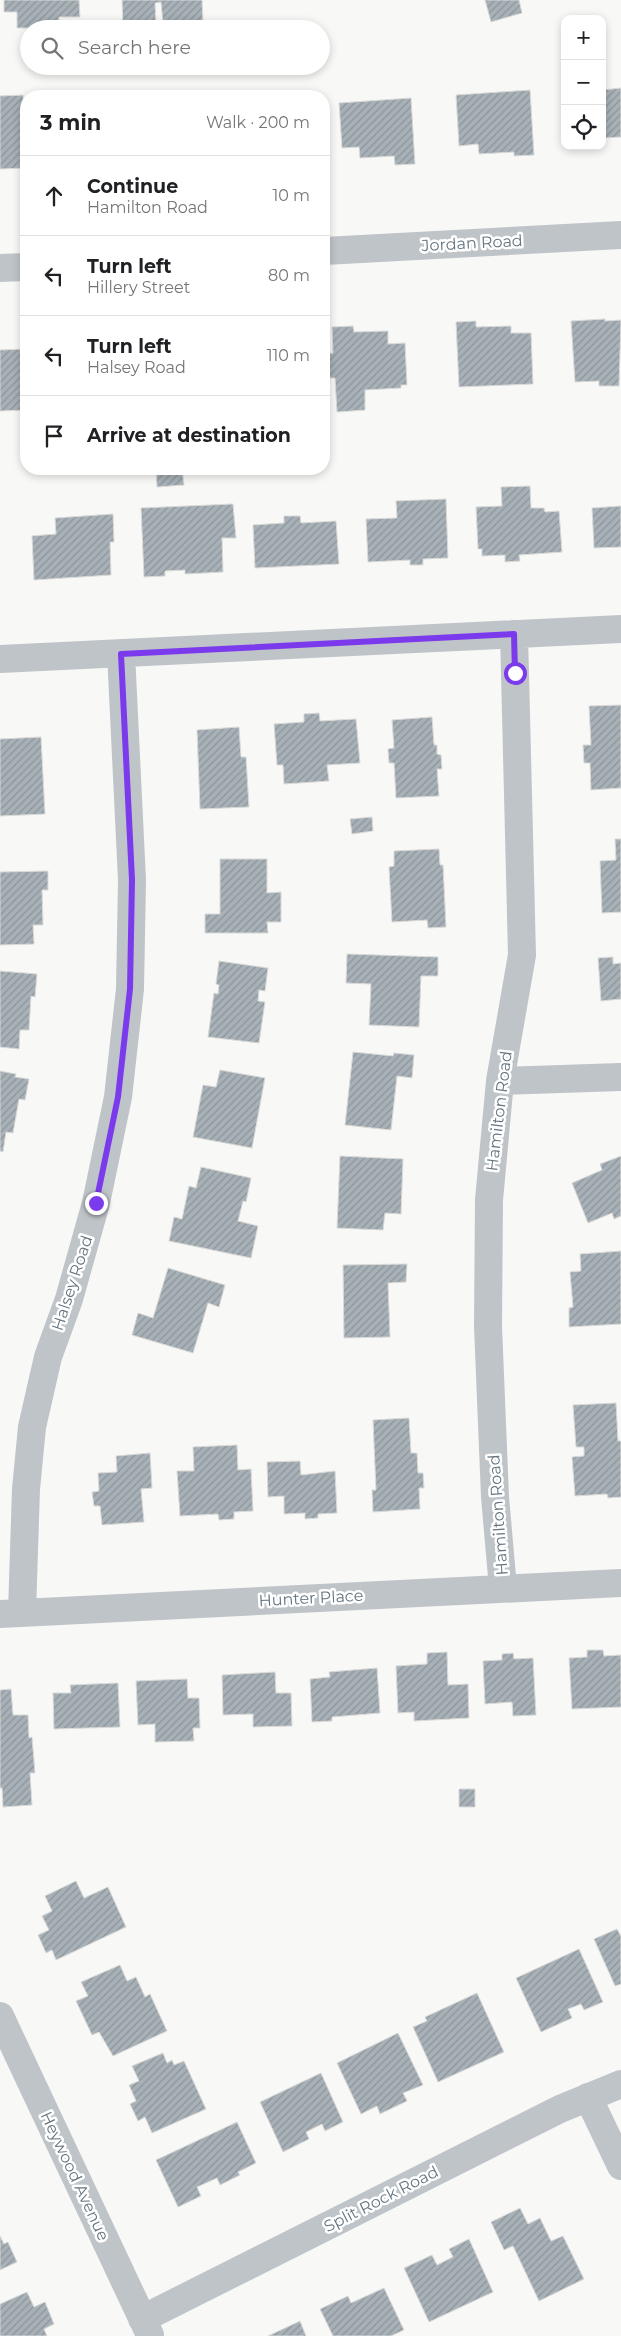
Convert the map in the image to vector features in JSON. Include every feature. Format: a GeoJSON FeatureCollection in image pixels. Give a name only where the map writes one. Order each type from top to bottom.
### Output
{"type":"FeatureCollection","features":[{"type":"Feature","properties":{"kind":"street","name":"Jordan Road"},"geometry":{"type":"LineString","coordinates":[[330,251],[621,235]]}},
{"type":"Feature","properties":{"kind":"street"},"geometry":{"type":"LineString","coordinates":[[0,268],[20,267]]}},
{"type":"Feature","properties":{"kind":"street"},"geometry":{"type":"LineString","coordinates":[[0,659],[621,629]]}},
{"type":"Feature","properties":{"kind":"street","name":"Hamilton Road"},"geometry":{"type":"LineString","coordinates":[[503,1588],[495,1497],[488,1326],[489,1200],[500,1081],[522,955],[514,634]]}},
{"type":"Feature","properties":{"kind":"street","name":"Halsey Road"},"geometry":{"type":"LineString","coordinates":[[11,1613],[32,1427],[48,1357],[69,1299],[96,1203],[118,1097],[130,989],[132,880],[121,654]]}},
{"type":"Feature","properties":{"kind":"street"},"geometry":{"type":"LineString","coordinates":[[500,1081],[621,1077]]}},
{"type":"Feature","properties":{"kind":"street","name":"Hunter Place"},"geometry":{"type":"LineString","coordinates":[[11,1613],[621,1582]]}},
{"type":"Feature","properties":{"kind":"street","name":"Heywood Avenue"},"geometry":{"type":"LineString","coordinates":[[0,2016],[146,2327]]}},
{"type":"Feature","properties":{"kind":"street","name":"Split Rock Road"},"geometry":{"type":"LineString","coordinates":[[146,2327],[588,2096],[621,2084]]}},
{"type":"Feature","properties":{"kind":"street"},"geometry":{"type":"LineString","coordinates":[[588,2096],[621,2166]]}},
{"type":"Feature","properties":{"kind":"building"},"geometry":{"type":"Polygon","coordinates":[[[4,0],[79,0],[80,17],[59,17],[59,20],[20,20],[20,28],[17,28],[17,12],[4,12],[4,0]]]}},
{"type":"Feature","properties":{"kind":"building"},"geometry":{"type":"Polygon","coordinates":[[[122,0],[202,0],[203,20],[163,20],[161,2],[155,3],[156,20],[123,20],[122,0]]]}},
{"type":"Feature","properties":{"kind":"building"},"geometry":{"type":"Polygon","coordinates":[[[485,0],[519,0],[522,13],[491,22],[485,0]]]}},
{"type":"Feature","properties":{"kind":"building"},"geometry":{"type":"Polygon","coordinates":[[[621,88],[621,137],[606,138],[606,90],[621,88]]]}},
{"type":"Feature","properties":{"kind":"building"},"geometry":{"type":"Polygon","coordinates":[[[530,90],[534,155],[514,156],[514,152],[479,154],[478,144],[459,146],[456,95],[530,90]]]}},
{"type":"Feature","properties":{"kind":"building"},"geometry":{"type":"Polygon","coordinates":[[[20,95],[20,168],[0,169],[0,96],[20,95]]]}},
{"type":"Feature","properties":{"kind":"building"},"geometry":{"type":"Polygon","coordinates":[[[411,98],[415,164],[395,165],[394,156],[360,158],[359,147],[342,148],[339,103],[411,98]]]}},
{"type":"Feature","properties":{"kind":"building"},"geometry":{"type":"Polygon","coordinates":[[[605,319],[605,321],[621,320],[619,386],[599,386],[599,381],[575,382],[571,321],[605,319]]]}},
{"type":"Feature","properties":{"kind":"building"},"geometry":{"type":"Polygon","coordinates":[[[476,321],[476,327],[511,326],[511,333],[531,333],[533,384],[459,387],[456,322],[476,321]]]}},
{"type":"Feature","properties":{"kind":"building"},"geometry":{"type":"Polygon","coordinates":[[[353,326],[354,332],[388,331],[388,344],[405,343],[407,385],[401,385],[401,388],[365,390],[365,410],[337,412],[335,378],[330,378],[330,353],[333,353],[332,327],[353,326]]]}},
{"type":"Feature","properties":{"kind":"building"},"geometry":{"type":"Polygon","coordinates":[[[20,349],[20,410],[0,411],[0,350],[20,349]]]}},
{"type":"Feature","properties":{"kind":"building"},"geometry":{"type":"Polygon","coordinates":[[[156,475],[183,475],[184,485],[157,487],[156,475]]]}},
{"type":"Feature","properties":{"kind":"building"},"geometry":{"type":"Polygon","coordinates":[[[530,486],[531,508],[544,508],[545,512],[559,511],[562,552],[519,555],[520,561],[505,562],[505,555],[482,556],[482,549],[478,549],[476,507],[502,506],[501,487],[530,486]]]}},
{"type":"Feature","properties":{"kind":"building"},"geometry":{"type":"Polygon","coordinates":[[[446,499],[448,558],[423,559],[423,565],[410,565],[410,560],[368,562],[366,519],[397,518],[396,501],[446,499]]]}},
{"type":"Feature","properties":{"kind":"building"},"geometry":{"type":"Polygon","coordinates":[[[233,504],[236,538],[222,538],[223,572],[185,574],[185,570],[165,571],[165,576],[144,577],[141,508],[233,504]]]}},
{"type":"Feature","properties":{"kind":"building"},"geometry":{"type":"Polygon","coordinates":[[[621,506],[621,547],[594,548],[592,508],[621,506]]]}},
{"type":"Feature","properties":{"kind":"building"},"geometry":{"type":"Polygon","coordinates":[[[113,514],[114,542],[110,542],[111,575],[34,580],[32,536],[56,534],[55,518],[113,514]]]}},
{"type":"Feature","properties":{"kind":"building"},"geometry":{"type":"Polygon","coordinates":[[[284,516],[300,516],[301,523],[336,521],[339,564],[255,568],[253,525],[284,523],[284,516]]]}},
{"type":"Feature","properties":{"kind":"building"},"geometry":{"type":"Polygon","coordinates":[[[621,705],[621,788],[591,790],[590,763],[584,763],[583,745],[591,745],[589,706],[621,705]]]}},
{"type":"Feature","properties":{"kind":"building"},"geometry":{"type":"Polygon","coordinates":[[[319,713],[320,721],[356,719],[360,763],[327,765],[329,781],[284,784],[283,765],[277,765],[274,724],[304,722],[304,714],[319,713]]]}},
{"type":"Feature","properties":{"kind":"building"},"geometry":{"type":"Polygon","coordinates":[[[432,717],[434,745],[437,745],[437,754],[441,755],[442,769],[437,769],[439,796],[396,798],[394,763],[389,763],[388,749],[394,748],[392,720],[432,717]]]}},
{"type":"Feature","properties":{"kind":"building"},"geometry":{"type":"Polygon","coordinates":[[[239,727],[241,757],[246,757],[249,807],[200,809],[197,730],[239,727]]]}},
{"type":"Feature","properties":{"kind":"building"},"geometry":{"type":"Polygon","coordinates":[[[41,737],[45,814],[0,816],[0,739],[41,737]]]}},
{"type":"Feature","properties":{"kind":"building"},"geometry":{"type":"Polygon","coordinates":[[[372,817],[373,831],[352,834],[350,819],[372,817]]]}},
{"type":"Feature","properties":{"kind":"building"},"geometry":{"type":"Polygon","coordinates":[[[615,839],[621,839],[621,912],[602,913],[600,861],[616,860],[615,839]]]}},
{"type":"Feature","properties":{"kind":"building"},"geometry":{"type":"Polygon","coordinates":[[[439,849],[440,865],[443,865],[446,927],[428,928],[427,920],[392,922],[389,867],[394,866],[394,851],[439,849]]]}},
{"type":"Feature","properties":{"kind":"building"},"geometry":{"type":"Polygon","coordinates":[[[220,859],[267,859],[267,893],[281,892],[281,922],[267,922],[268,933],[205,933],[205,914],[220,914],[220,859]]]}},
{"type":"Feature","properties":{"kind":"building"},"geometry":{"type":"Polygon","coordinates":[[[48,871],[48,890],[42,890],[43,925],[33,925],[34,944],[0,945],[0,872],[48,871]]]}},
{"type":"Feature","properties":{"kind":"building"},"geometry":{"type":"Polygon","coordinates":[[[347,954],[438,957],[438,976],[421,976],[419,1027],[369,1025],[371,984],[346,983],[347,954]]]}},
{"type":"Feature","properties":{"kind":"building"},"geometry":{"type":"Polygon","coordinates":[[[613,957],[613,964],[621,963],[621,999],[601,1001],[598,958],[613,957]]]}},
{"type":"Feature","properties":{"kind":"building"},"geometry":{"type":"Polygon","coordinates":[[[219,961],[268,968],[265,991],[259,990],[258,1001],[265,1002],[259,1043],[208,1037],[214,993],[218,994],[219,985],[216,984],[219,961]]]}},
{"type":"Feature","properties":{"kind":"building"},"geometry":{"type":"Polygon","coordinates":[[[0,971],[37,974],[35,997],[31,996],[29,1030],[20,1030],[19,1049],[0,1047],[0,971]]]}},
{"type":"Feature","properties":{"kind":"building"},"geometry":{"type":"Polygon","coordinates":[[[353,1052],[393,1056],[394,1053],[414,1055],[412,1078],[397,1076],[391,1130],[345,1125],[353,1052]]]}},
{"type":"Feature","properties":{"kind":"building"},"geometry":{"type":"Polygon","coordinates":[[[220,1070],[265,1078],[252,1148],[193,1137],[203,1085],[216,1087],[220,1070]]]}},
{"type":"Feature","properties":{"kind":"building"},"geometry":{"type":"Polygon","coordinates":[[[0,1071],[16,1074],[15,1077],[29,1079],[25,1100],[19,1099],[13,1133],[6,1132],[3,1152],[0,1151],[0,1071]]]}},
{"type":"Feature","properties":{"kind":"building"},"geometry":{"type":"Polygon","coordinates":[[[340,1156],[403,1159],[401,1214],[385,1213],[383,1230],[337,1228],[340,1156]]]}},
{"type":"Feature","properties":{"kind":"building"},"geometry":{"type":"Polygon","coordinates":[[[621,1156],[621,1216],[614,1219],[612,1213],[588,1223],[572,1183],[602,1170],[600,1164],[621,1156]]]}},
{"type":"Feature","properties":{"kind":"building"},"geometry":{"type":"Polygon","coordinates":[[[201,1167],[251,1178],[246,1202],[243,1201],[238,1221],[258,1226],[251,1258],[169,1241],[174,1217],[182,1219],[189,1186],[196,1188],[201,1167]]]}},
{"type":"Feature","properties":{"kind":"building"},"geometry":{"type":"Polygon","coordinates":[[[621,1251],[621,1324],[569,1327],[569,1308],[573,1307],[570,1272],[581,1271],[580,1254],[621,1251]]]}},
{"type":"Feature","properties":{"kind":"building"},"geometry":{"type":"Polygon","coordinates":[[[407,1264],[406,1282],[388,1283],[390,1337],[344,1338],[343,1265],[407,1264]]]}},
{"type":"Feature","properties":{"kind":"building"},"geometry":{"type":"Polygon","coordinates":[[[168,1268],[225,1285],[219,1307],[208,1303],[193,1353],[132,1335],[138,1313],[153,1318],[168,1268]]]}},
{"type":"Feature","properties":{"kind":"building"},"geometry":{"type":"Polygon","coordinates":[[[616,1403],[618,1441],[621,1441],[621,1497],[608,1498],[607,1494],[575,1496],[572,1457],[584,1456],[584,1447],[576,1447],[573,1405],[616,1403]]]}},
{"type":"Feature","properties":{"kind":"building"},"geometry":{"type":"Polygon","coordinates":[[[409,1418],[411,1453],[417,1453],[418,1473],[423,1473],[424,1488],[419,1488],[420,1509],[373,1512],[372,1490],[376,1490],[373,1420],[409,1418]]]}},
{"type":"Feature","properties":{"kind":"building"},"geometry":{"type":"Polygon","coordinates":[[[237,1445],[238,1470],[251,1469],[253,1511],[234,1512],[234,1519],[219,1520],[218,1514],[180,1516],[177,1471],[194,1471],[193,1447],[237,1445]]]}},
{"type":"Feature","properties":{"kind":"building"},"geometry":{"type":"Polygon","coordinates":[[[150,1453],[152,1488],[141,1489],[144,1522],[102,1525],[100,1506],[94,1506],[92,1492],[99,1491],[98,1473],[117,1472],[116,1456],[150,1453]]]}},
{"type":"Feature","properties":{"kind":"building"},"geometry":{"type":"Polygon","coordinates":[[[300,1461],[301,1475],[335,1471],[337,1513],[318,1514],[318,1518],[305,1519],[305,1513],[284,1514],[284,1496],[268,1497],[267,1462],[300,1461]]]}},
{"type":"Feature","properties":{"kind":"building"},"geometry":{"type":"Polygon","coordinates":[[[587,1650],[603,1650],[604,1656],[621,1655],[621,1707],[572,1709],[569,1658],[587,1657],[587,1650]]]}},
{"type":"Feature","properties":{"kind":"building"},"geometry":{"type":"Polygon","coordinates":[[[447,1652],[448,1685],[468,1684],[469,1718],[414,1721],[414,1712],[398,1713],[396,1666],[427,1664],[427,1653],[447,1652]]]}},
{"type":"Feature","properties":{"kind":"building"},"geometry":{"type":"Polygon","coordinates":[[[513,1653],[514,1659],[533,1658],[536,1715],[513,1716],[512,1702],[485,1704],[483,1661],[502,1660],[502,1654],[513,1653]]]}},
{"type":"Feature","properties":{"kind":"building"},"geometry":{"type":"Polygon","coordinates":[[[377,1668],[380,1713],[332,1717],[332,1721],[312,1722],[310,1679],[330,1677],[329,1672],[377,1668]]]}},
{"type":"Feature","properties":{"kind":"building"},"geometry":{"type":"Polygon","coordinates":[[[275,1672],[276,1693],[291,1693],[292,1726],[253,1727],[253,1714],[223,1715],[222,1675],[275,1672]]]}},
{"type":"Feature","properties":{"kind":"building"},"geometry":{"type":"Polygon","coordinates":[[[187,1679],[188,1698],[199,1698],[200,1728],[193,1728],[194,1741],[155,1742],[155,1724],[138,1725],[136,1681],[187,1679]]]}},
{"type":"Feature","properties":{"kind":"building"},"geometry":{"type":"Polygon","coordinates":[[[118,1683],[120,1727],[54,1729],[53,1693],[71,1693],[70,1685],[118,1683]]]}},
{"type":"Feature","properties":{"kind":"building"},"geometry":{"type":"Polygon","coordinates":[[[11,1689],[13,1715],[28,1715],[29,1738],[32,1737],[35,1773],[30,1773],[32,1805],[3,1807],[2,1788],[0,1788],[0,1690],[11,1689]]]}},
{"type":"Feature","properties":{"kind":"building"},"geometry":{"type":"Polygon","coordinates":[[[459,1789],[475,1789],[475,1807],[459,1807],[459,1789]]]}},
{"type":"Feature","properties":{"kind":"building"},"geometry":{"type":"Polygon","coordinates":[[[76,1881],[84,1898],[108,1887],[126,1927],[56,1960],[52,1950],[46,1953],[38,1935],[49,1930],[42,1916],[52,1911],[45,1896],[76,1881]]]}},
{"type":"Feature","properties":{"kind":"building"},"geometry":{"type":"Polygon","coordinates":[[[617,1929],[621,1936],[621,1984],[615,1986],[594,1939],[617,1929]]]}},
{"type":"Feature","properties":{"kind":"building"},"geometry":{"type":"Polygon","coordinates":[[[579,1949],[603,2002],[584,2010],[581,2004],[568,2009],[572,2018],[541,2032],[516,1978],[579,1949]]]}},
{"type":"Feature","properties":{"kind":"building"},"geometry":{"type":"Polygon","coordinates":[[[120,1965],[127,1981],[136,1977],[145,1997],[150,1994],[167,2031],[113,2056],[99,2032],[92,2035],[76,2001],[88,1996],[81,1982],[120,1965]]]}},
{"type":"Feature","properties":{"kind":"building"},"geometry":{"type":"Polygon","coordinates":[[[477,1993],[504,2052],[438,2082],[413,2027],[427,2021],[425,2017],[477,1993]]]}},
{"type":"Feature","properties":{"kind":"building"},"geometry":{"type":"Polygon","coordinates":[[[398,2033],[423,2085],[403,2093],[407,2101],[380,2114],[377,2106],[361,2114],[337,2063],[398,2033]]]}},
{"type":"Feature","properties":{"kind":"building"},"geometry":{"type":"Polygon","coordinates":[[[163,2053],[167,2063],[172,2060],[174,2065],[184,2061],[206,2109],[152,2133],[145,2117],[138,2121],[130,2104],[136,2101],[129,2085],[139,2081],[132,2066],[163,2053]]]}},
{"type":"Feature","properties":{"kind":"building"},"geometry":{"type":"Polygon","coordinates":[[[321,2073],[343,2122],[325,2131],[322,2124],[306,2132],[309,2139],[283,2152],[260,2102],[321,2073]]]}},
{"type":"Feature","properties":{"kind":"building"},"geometry":{"type":"Polygon","coordinates":[[[237,2122],[256,2163],[238,2172],[240,2175],[220,2185],[217,2178],[197,2187],[201,2196],[178,2207],[156,2160],[237,2122]]]}},
{"type":"Feature","properties":{"kind":"building"},"geometry":{"type":"Polygon","coordinates":[[[520,2208],[528,2224],[540,2218],[551,2241],[563,2236],[584,2279],[539,2301],[513,2246],[504,2250],[491,2222],[520,2208]]]}},
{"type":"Feature","properties":{"kind":"building"},"geometry":{"type":"Polygon","coordinates":[[[0,2236],[4,2244],[8,2242],[17,2262],[0,2270],[0,2236]]]}},
{"type":"Feature","properties":{"kind":"building"},"geometry":{"type":"Polygon","coordinates":[[[469,2239],[493,2292],[429,2322],[404,2268],[432,2255],[437,2265],[453,2257],[449,2249],[469,2239]]]}},
{"type":"Feature","properties":{"kind":"building"},"geometry":{"type":"Polygon","coordinates":[[[384,2288],[404,2330],[391,2336],[333,2336],[320,2309],[348,2296],[351,2303],[384,2288]]]}},
{"type":"Feature","properties":{"kind":"building"},"geometry":{"type":"Polygon","coordinates":[[[27,2292],[34,2307],[45,2302],[54,2324],[44,2329],[47,2336],[0,2336],[0,2304],[27,2292]]]}},
{"type":"Feature","properties":{"kind":"building"},"geometry":{"type":"Polygon","coordinates":[[[300,2321],[306,2336],[268,2336],[300,2321]]]}},
{"type":"Feature","properties":{"kind":"route"},"geometry":{"type":"LineString","coordinates":[[96,1203],[118,1097],[130,989],[132,880],[121,654],[514,634],[515,673]]}}]}
